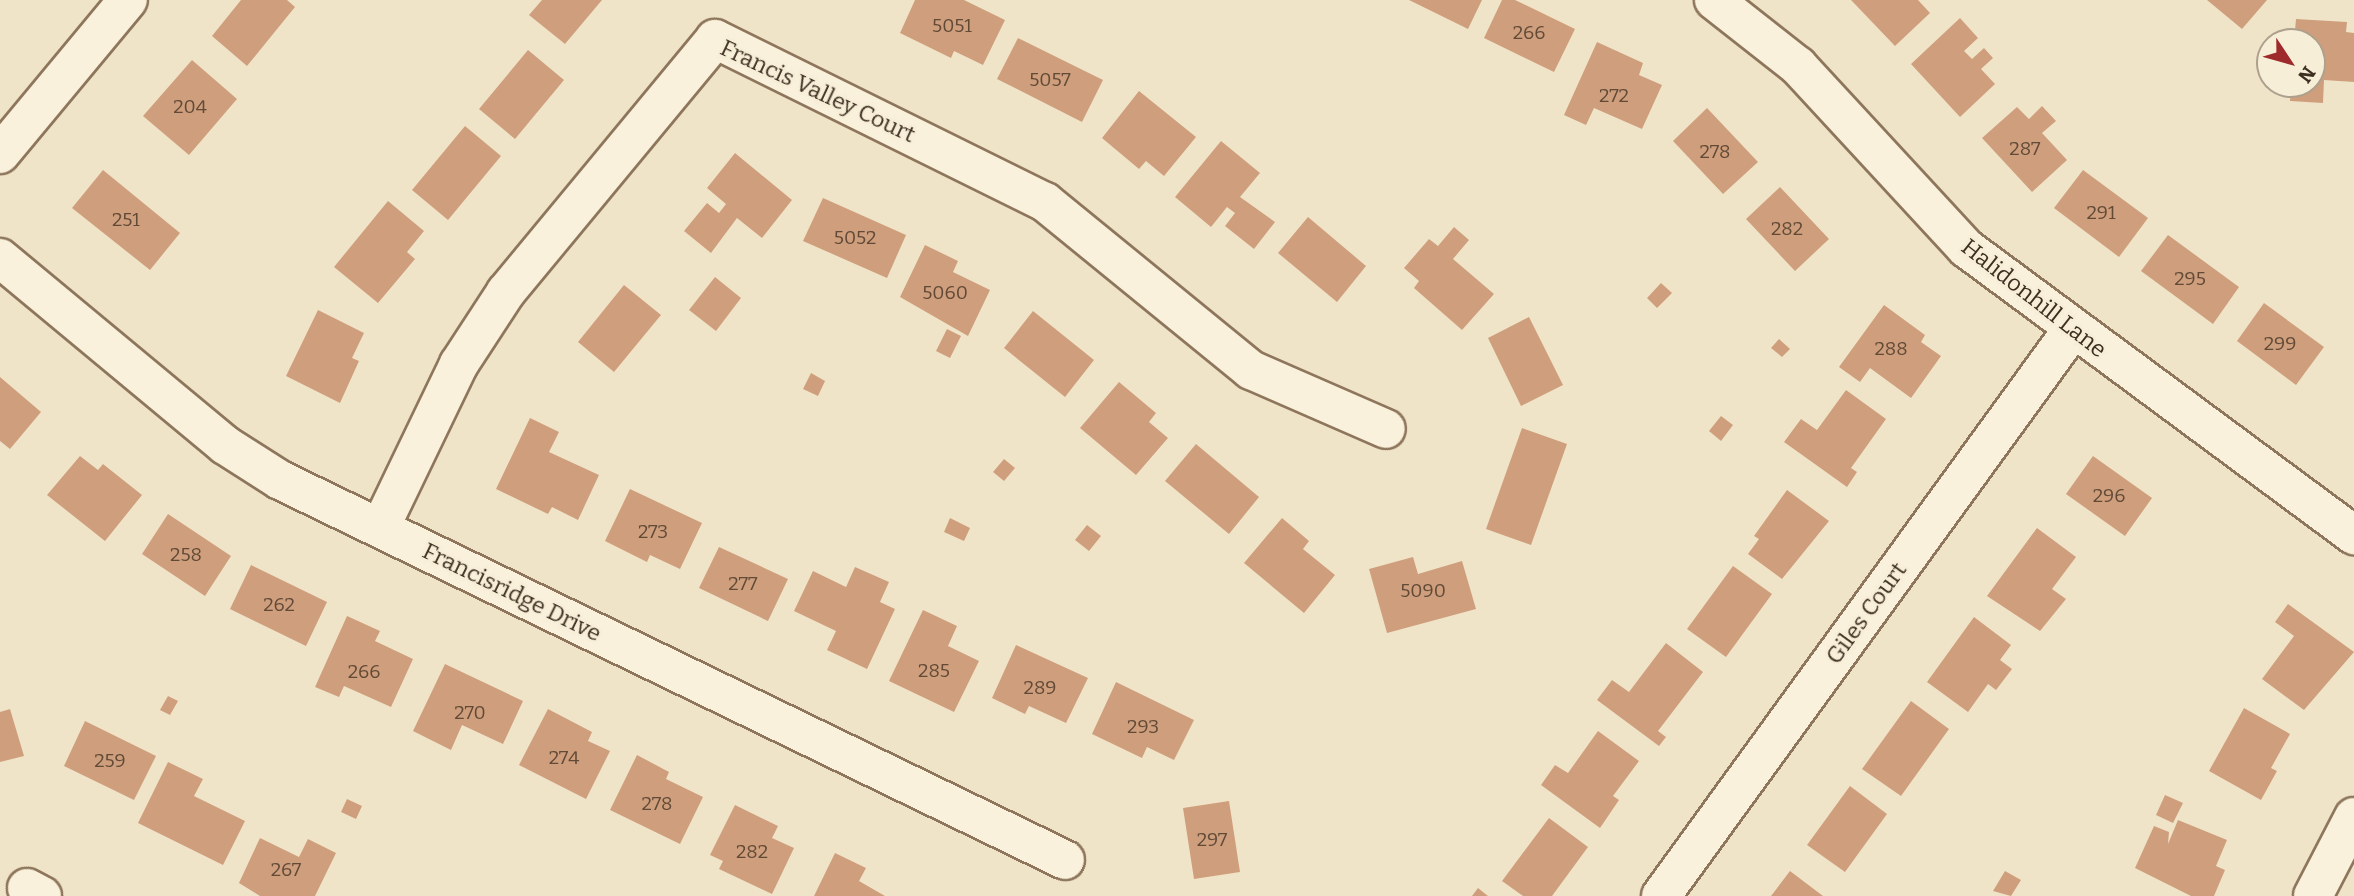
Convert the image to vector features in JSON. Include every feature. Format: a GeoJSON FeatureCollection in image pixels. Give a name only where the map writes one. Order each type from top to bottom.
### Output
{"type":"FeatureCollection","features":[{"type":"Feature","properties":{"kind":"street"},"geometry":{"type":"LineString","coordinates":[[0,154],[128,0]]}},
{"type":"Feature","properties":{"kind":"street","name":"Halidonhill Lane"},"geometry":{"type":"LineString","coordinates":[[1714,0],[1798,66],[1966,248],[2072,330],[2354,535]]}},
{"type":"Feature","properties":{"kind":"street","name":"Francis Valley Court"},"geometry":{"type":"LineString","coordinates":[[380,528],[459,364],[506,292],[715,39],[1045,202],[1251,370],[1386,429]]}},
{"type":"Feature","properties":{"kind":"street","name":"Francisridge Drive"},"geometry":{"type":"LineString","coordinates":[[0,258],[225,445],[280,480],[1065,860]]}},
{"type":"Feature","properties":{"kind":"street","name":"Giles Court"},"geometry":{"type":"LineString","coordinates":[[1661,896],[2072,330]]}},
{"type":"Feature","properties":{"kind":"street"},"geometry":{"type":"LineString","coordinates":[[2313,896],[2354,817]]}},
{"type":"Feature","properties":{"kind":"building"},"geometry":{"type":"Polygon","coordinates":[[[241,0],[287,0],[295,7],[247,66],[212,36],[241,0]]]}},
{"type":"Feature","properties":{"kind":"building"},"geometry":{"type":"Polygon","coordinates":[[[542,0],[602,0],[565,44],[529,15],[542,0]]]}},
{"type":"Feature","properties":{"kind":"building"},"geometry":{"type":"Polygon","coordinates":[[[915,0],[964,0],[1005,20],[983,65],[954,51],[951,58],[900,33],[915,0]]]}},
{"type":"Feature","properties":{"kind":"building"},"geometry":{"type":"Polygon","coordinates":[[[1409,0],[1482,0],[1468,29],[1409,0]]]}},
{"type":"Feature","properties":{"kind":"building"},"geometry":{"type":"Polygon","coordinates":[[[1502,0],[1515,0],[1575,29],[1554,72],[1484,38],[1502,0]]]}},
{"type":"Feature","properties":{"kind":"building"},"geometry":{"type":"Polygon","coordinates":[[[1851,0],[1918,0],[1930,13],[1895,46],[1851,0]]]}},
{"type":"Feature","properties":{"kind":"building"},"geometry":{"type":"Polygon","coordinates":[[[2207,0],[2267,0],[2242,29],[2207,0]]]}},
{"type":"Feature","properties":{"kind":"building"},"geometry":{"type":"Polygon","coordinates":[[[1960,18],[1978,38],[1964,51],[1972,59],[1984,48],[1993,58],[1981,69],[1995,84],[1960,117],[1911,64],[1960,18]]]}},
{"type":"Feature","properties":{"kind":"building"},"geometry":{"type":"Polygon","coordinates":[[[2296,19],[2347,22],[2346,32],[2354,33],[2354,82],[2326,80],[2326,28],[2295,28],[2296,19]]]}},
{"type":"Feature","properties":{"kind":"building"},"geometry":{"type":"Polygon","coordinates":[[[1018,38],[1103,80],[1082,122],[997,79],[1018,38]]]}},
{"type":"Feature","properties":{"kind":"building"},"geometry":{"type":"Polygon","coordinates":[[[1597,42],[1643,63],[1639,75],[1662,85],[1642,129],[1594,108],[1586,125],[1564,115],[1597,42]]]}},
{"type":"Feature","properties":{"kind":"building"},"geometry":{"type":"Polygon","coordinates":[[[528,50],[564,80],[515,139],[479,109],[528,50]]]}},
{"type":"Feature","properties":{"kind":"building"},"geometry":{"type":"Polygon","coordinates":[[[192,60],[237,99],[189,155],[143,116],[192,60]]]}},
{"type":"Feature","properties":{"kind":"building"},"geometry":{"type":"Polygon","coordinates":[[[1139,91],[1196,137],[1164,176],[1146,161],[1139,169],[1102,138],[1139,91]]]}},
{"type":"Feature","properties":{"kind":"building"},"geometry":{"type":"Polygon","coordinates":[[[2290,98],[2323,98],[2323,103],[2290,101],[2290,98]]]}},
{"type":"Feature","properties":{"kind":"building"},"geometry":{"type":"Polygon","coordinates":[[[2042,106],[2056,121],[2042,133],[2067,160],[2032,192],[1982,138],[2017,107],[2029,119],[2042,106]]]}},
{"type":"Feature","properties":{"kind":"building"},"geometry":{"type":"Polygon","coordinates":[[[1707,108],[1758,162],[1723,194],[1673,141],[1707,108]]]}},
{"type":"Feature","properties":{"kind":"building"},"geometry":{"type":"Polygon","coordinates":[[[465,126],[501,156],[448,220],[412,190],[465,126]]]}},
{"type":"Feature","properties":{"kind":"building"},"geometry":{"type":"Polygon","coordinates":[[[1221,141],[1260,173],[1240,197],[1275,222],[1254,249],[1225,226],[1235,213],[1227,207],[1211,227],[1175,197],[1221,141]]]}},
{"type":"Feature","properties":{"kind":"building"},"geometry":{"type":"Polygon","coordinates":[[[735,153],[792,200],[762,238],[737,218],[711,253],[684,231],[707,203],[719,213],[726,204],[707,188],[735,153]]]}},
{"type":"Feature","properties":{"kind":"building"},"geometry":{"type":"Polygon","coordinates":[[[103,170],[180,233],[150,270],[72,208],[103,170]]]}},
{"type":"Feature","properties":{"kind":"building"},"geometry":{"type":"Polygon","coordinates":[[[2083,170],[2148,218],[2119,257],[2054,208],[2083,170]]]}},
{"type":"Feature","properties":{"kind":"building"},"geometry":{"type":"Polygon","coordinates":[[[1780,187],[1829,239],[1795,271],[1746,219],[1780,187]]]}},
{"type":"Feature","properties":{"kind":"building"},"geometry":{"type":"Polygon","coordinates":[[[823,198],[906,235],[887,278],[803,241],[823,198]]]}},
{"type":"Feature","properties":{"kind":"building"},"geometry":{"type":"Polygon","coordinates":[[[388,201],[424,231],[407,252],[415,259],[378,303],[334,267],[388,201]]]}},
{"type":"Feature","properties":{"kind":"building"},"geometry":{"type":"Polygon","coordinates":[[[1308,217],[1366,266],[1337,302],[1278,253],[1308,217]]]}},
{"type":"Feature","properties":{"kind":"building"},"geometry":{"type":"Polygon","coordinates":[[[1454,227],[1469,240],[1453,259],[1494,294],[1462,330],[1414,288],[1419,281],[1404,268],[1429,239],[1438,246],[1454,227]]]}},
{"type":"Feature","properties":{"kind":"building"},"geometry":{"type":"Polygon","coordinates":[[[2168,235],[2239,287],[2213,324],[2141,271],[2168,235]]]}},
{"type":"Feature","properties":{"kind":"building"},"geometry":{"type":"Polygon","coordinates":[[[925,245],[958,261],[953,272],[990,290],[968,336],[900,297],[925,245]]]}},
{"type":"Feature","properties":{"kind":"building"},"geometry":{"type":"Polygon","coordinates":[[[715,277],[741,298],[716,331],[689,310],[715,277]]]}},
{"type":"Feature","properties":{"kind":"building"},"geometry":{"type":"Polygon","coordinates":[[[1661,283],[1672,293],[1657,308],[1647,298],[1661,283]]]}},
{"type":"Feature","properties":{"kind":"building"},"geometry":{"type":"Polygon","coordinates":[[[624,285],[661,315],[614,372],[578,342],[624,285]]]}},
{"type":"Feature","properties":{"kind":"building"},"geometry":{"type":"Polygon","coordinates":[[[2264,303],[2324,347],[2296,385],[2237,341],[2264,303]]]}},
{"type":"Feature","properties":{"kind":"building"},"geometry":{"type":"Polygon","coordinates":[[[1884,305],[1925,335],[1921,342],[1941,356],[1911,398],[1870,368],[1860,382],[1839,367],[1884,305]]]}},
{"type":"Feature","properties":{"kind":"building"},"geometry":{"type":"Polygon","coordinates":[[[318,310],[364,333],[352,358],[359,361],[340,403],[286,376],[318,310]]]}},
{"type":"Feature","properties":{"kind":"building"},"geometry":{"type":"Polygon","coordinates":[[[1033,311],[1094,360],[1065,397],[1004,348],[1033,311]]]}},
{"type":"Feature","properties":{"kind":"building"},"geometry":{"type":"Polygon","coordinates":[[[1529,317],[1563,385],[1521,406],[1488,338],[1529,317]]]}},
{"type":"Feature","properties":{"kind":"building"},"geometry":{"type":"Polygon","coordinates":[[[947,329],[961,336],[950,358],[936,351],[947,329]]]}},
{"type":"Feature","properties":{"kind":"building"},"geometry":{"type":"Polygon","coordinates":[[[1779,339],[1790,349],[1782,357],[1771,348],[1779,339]]]}},
{"type":"Feature","properties":{"kind":"building"},"geometry":{"type":"Polygon","coordinates":[[[811,373],[825,381],[818,396],[803,389],[811,373]]]}},
{"type":"Feature","properties":{"kind":"building"},"geometry":{"type":"Polygon","coordinates":[[[0,377],[41,412],[10,449],[0,441],[0,377]]]}},
{"type":"Feature","properties":{"kind":"building"},"geometry":{"type":"Polygon","coordinates":[[[1119,382],[1156,413],[1149,422],[1168,438],[1136,475],[1080,428],[1119,382]]]}},
{"type":"Feature","properties":{"kind":"building"},"geometry":{"type":"Polygon","coordinates":[[[1846,390],[1886,419],[1851,468],[1857,472],[1847,487],[1784,442],[1801,419],[1817,430],[1846,390]]]}},
{"type":"Feature","properties":{"kind":"building"},"geometry":{"type":"Polygon","coordinates":[[[1721,416],[1733,425],[1721,441],[1709,431],[1721,416]]]}},
{"type":"Feature","properties":{"kind":"building"},"geometry":{"type":"Polygon","coordinates":[[[530,418],[559,432],[549,452],[599,475],[578,520],[552,507],[548,514],[496,489],[530,418]]]}},
{"type":"Feature","properties":{"kind":"building"},"geometry":{"type":"Polygon","coordinates":[[[1522,428],[1567,444],[1531,545],[1486,529],[1522,428]]]}},
{"type":"Feature","properties":{"kind":"building"},"geometry":{"type":"Polygon","coordinates":[[[1196,444],[1259,497],[1229,534],[1165,481],[1196,444]]]}},
{"type":"Feature","properties":{"kind":"building"},"geometry":{"type":"Polygon","coordinates":[[[80,456],[98,470],[103,464],[142,495],[105,541],[47,495],[80,456]]]}},
{"type":"Feature","properties":{"kind":"building"},"geometry":{"type":"Polygon","coordinates":[[[2093,456],[2152,498],[2125,536],[2066,494],[2093,456]]]}},
{"type":"Feature","properties":{"kind":"building"},"geometry":{"type":"Polygon","coordinates":[[[1004,459],[1015,468],[1004,481],[993,472],[1004,459]]]}},
{"type":"Feature","properties":{"kind":"building"},"geometry":{"type":"Polygon","coordinates":[[[630,489],[702,523],[680,569],[650,555],[647,562],[605,541],[630,489]]]}},
{"type":"Feature","properties":{"kind":"building"},"geometry":{"type":"Polygon","coordinates":[[[1787,490],[1829,521],[1782,579],[1748,554],[1759,539],[1754,536],[1787,490]]]}},
{"type":"Feature","properties":{"kind":"building"},"geometry":{"type":"Polygon","coordinates":[[[168,514],[231,556],[205,596],[142,554],[168,514]]]}},
{"type":"Feature","properties":{"kind":"building"},"geometry":{"type":"Polygon","coordinates":[[[950,518],[970,528],[964,541],[944,532],[950,518]]]}},
{"type":"Feature","properties":{"kind":"building"},"geometry":{"type":"Polygon","coordinates":[[[1282,518],[1309,541],[1303,549],[1335,575],[1304,613],[1244,563],[1282,518]]]}},
{"type":"Feature","properties":{"kind":"building"},"geometry":{"type":"Polygon","coordinates":[[[1087,525],[1101,536],[1089,551],[1075,540],[1087,525]]]}},
{"type":"Feature","properties":{"kind":"building"},"geometry":{"type":"Polygon","coordinates":[[[2037,528],[2076,557],[2052,589],[2066,599],[2040,631],[1987,596],[2037,528]]]}},
{"type":"Feature","properties":{"kind":"building"},"geometry":{"type":"Polygon","coordinates":[[[719,547],[788,579],[768,621],[699,588],[719,547]]]}},
{"type":"Feature","properties":{"kind":"building"},"geometry":{"type":"Polygon","coordinates":[[[1413,557],[1418,574],[1462,561],[1476,609],[1387,633],[1369,569],[1413,557]]]}},
{"type":"Feature","properties":{"kind":"building"},"geometry":{"type":"Polygon","coordinates":[[[251,565],[327,602],[306,646],[230,609],[251,565]]]}},
{"type":"Feature","properties":{"kind":"building"},"geometry":{"type":"Polygon","coordinates":[[[1733,566],[1772,594],[1726,657],[1687,629],[1733,566]]]}},
{"type":"Feature","properties":{"kind":"building"},"geometry":{"type":"Polygon","coordinates":[[[855,567],[889,582],[880,602],[895,609],[867,669],[827,650],[836,631],[794,611],[813,571],[846,587],[855,567]]]}},
{"type":"Feature","properties":{"kind":"building"},"geometry":{"type":"Polygon","coordinates":[[[2288,604],[2354,652],[2304,710],[2262,679],[2294,636],[2275,622],[2288,604]]]}},
{"type":"Feature","properties":{"kind":"building"},"geometry":{"type":"Polygon","coordinates":[[[923,610],[957,626],[948,646],[979,661],[954,712],[889,681],[923,610]]]}},
{"type":"Feature","properties":{"kind":"building"},"geometry":{"type":"Polygon","coordinates":[[[347,616],[380,631],[375,641],[413,659],[391,707],[344,686],[339,697],[315,687],[347,616]]]}},
{"type":"Feature","properties":{"kind":"building"},"geometry":{"type":"Polygon","coordinates":[[[1974,617],[2011,645],[2000,660],[2012,669],[1996,690],[1988,684],[1968,712],[1927,682],[1974,617]]]}},
{"type":"Feature","properties":{"kind":"building"},"geometry":{"type":"Polygon","coordinates":[[[1666,643],[1703,672],[1658,731],[1666,737],[1659,746],[1597,700],[1612,680],[1629,692],[1666,643]]]}},
{"type":"Feature","properties":{"kind":"building"},"geometry":{"type":"Polygon","coordinates":[[[1016,645],[1088,678],[1066,723],[1029,706],[1025,714],[992,698],[1016,645]]]}},
{"type":"Feature","properties":{"kind":"building"},"geometry":{"type":"Polygon","coordinates":[[[445,664],[523,701],[503,744],[462,725],[451,750],[413,731],[445,664]]]}},
{"type":"Feature","properties":{"kind":"building"},"geometry":{"type":"Polygon","coordinates":[[[1116,682],[1194,720],[1174,760],[1147,747],[1142,758],[1092,734],[1116,682]]]}},
{"type":"Feature","properties":{"kind":"building"},"geometry":{"type":"Polygon","coordinates":[[[168,696],[178,701],[170,715],[160,710],[168,696]]]}},
{"type":"Feature","properties":{"kind":"building"},"geometry":{"type":"Polygon","coordinates":[[[1911,701],[1949,729],[1901,796],[1862,769],[1911,701]]]}},
{"type":"Feature","properties":{"kind":"building"},"geometry":{"type":"Polygon","coordinates":[[[2244,708],[2290,734],[2271,768],[2277,771],[2261,800],[2209,771],[2244,708]]]}},
{"type":"Feature","properties":{"kind":"building"},"geometry":{"type":"Polygon","coordinates":[[[10,709],[24,756],[0,762],[0,712],[10,709]]]}},
{"type":"Feature","properties":{"kind":"building"},"geometry":{"type":"Polygon","coordinates":[[[548,709],[592,732],[588,741],[610,751],[586,799],[519,765],[548,709]]]}},
{"type":"Feature","properties":{"kind":"building"},"geometry":{"type":"Polygon","coordinates":[[[85,721],[156,756],[134,800],[64,766],[85,721]]]}},
{"type":"Feature","properties":{"kind":"building"},"geometry":{"type":"Polygon","coordinates":[[[1598,731],[1639,761],[1613,796],[1619,800],[1600,828],[1541,785],[1555,765],[1568,773],[1598,731]]]}},
{"type":"Feature","properties":{"kind":"building"},"geometry":{"type":"Polygon","coordinates":[[[637,755],[669,772],[666,779],[703,797],[680,844],[610,810],[637,755]]]}},
{"type":"Feature","properties":{"kind":"building"},"geometry":{"type":"Polygon","coordinates":[[[168,762],[203,779],[194,796],[245,821],[223,865],[138,823],[168,762]]]}},
{"type":"Feature","properties":{"kind":"building"},"geometry":{"type":"Polygon","coordinates":[[[1850,786],[1887,814],[1845,872],[1807,845],[1850,786]]]}},
{"type":"Feature","properties":{"kind":"building"},"geometry":{"type":"Polygon","coordinates":[[[2165,795],[2183,803],[2173,823],[2156,815],[2165,795]]]}},
{"type":"Feature","properties":{"kind":"building"},"geometry":{"type":"Polygon","coordinates":[[[347,799],[362,806],[356,819],[341,812],[347,799]]]}},
{"type":"Feature","properties":{"kind":"building"},"geometry":{"type":"Polygon","coordinates":[[[1229,801],[1240,872],[1194,879],[1183,808],[1229,801]]]}},
{"type":"Feature","properties":{"kind":"building"},"geometry":{"type":"Polygon","coordinates":[[[735,805],[778,826],[772,838],[794,848],[772,894],[719,869],[723,861],[710,855],[735,805]]]}},
{"type":"Feature","properties":{"kind":"building"},"geometry":{"type":"Polygon","coordinates":[[[1549,818],[1588,847],[1552,896],[1523,896],[1502,881],[1549,818]]]}},
{"type":"Feature","properties":{"kind":"building"},"geometry":{"type":"Polygon","coordinates":[[[2178,820],[2227,840],[2216,866],[2225,870],[2214,896],[2191,896],[2135,868],[2154,826],[2169,832],[2168,844],[2178,820]]]}},
{"type":"Feature","properties":{"kind":"building"},"geometry":{"type":"Polygon","coordinates":[[[260,838],[299,857],[308,839],[336,853],[315,896],[260,896],[239,883],[260,838]]]}},
{"type":"Feature","properties":{"kind":"building"},"geometry":{"type":"Polygon","coordinates":[[[835,853],[866,868],[859,881],[885,896],[814,896],[835,853]]]}},
{"type":"Feature","properties":{"kind":"building"},"geometry":{"type":"Polygon","coordinates":[[[1790,871],[1823,896],[1771,896],[1790,871]]]}},
{"type":"Feature","properties":{"kind":"building"},"geometry":{"type":"Polygon","coordinates":[[[2005,871],[2021,880],[2011,896],[1993,891],[2005,871]]]}},
{"type":"Feature","properties":{"kind":"building"},"geometry":{"type":"Polygon","coordinates":[[[1478,888],[1488,896],[1472,896],[1478,888]]]}}]}
